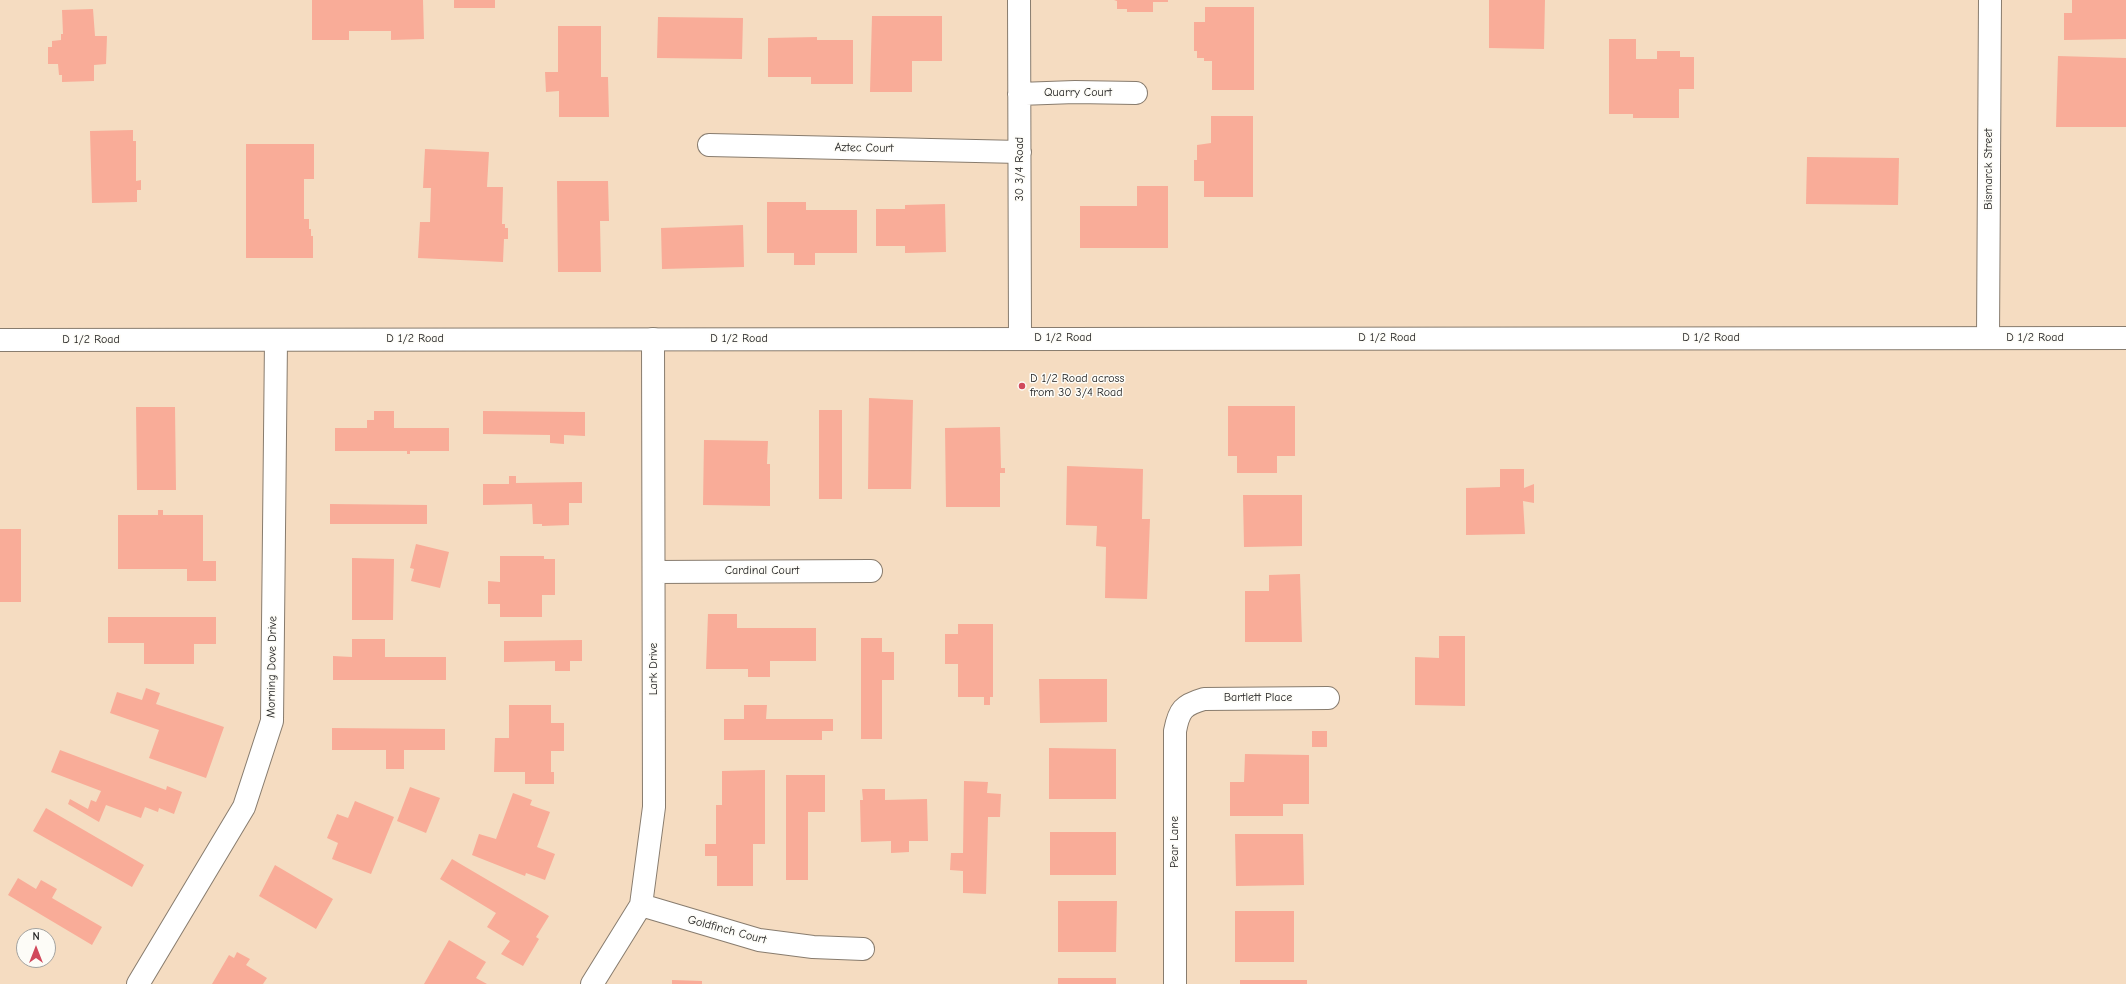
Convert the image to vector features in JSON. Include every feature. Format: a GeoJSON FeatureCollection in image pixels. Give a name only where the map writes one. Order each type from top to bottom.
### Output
{"type":"FeatureCollection","features":[{"type":"Feature","properties":{"kind":"street","name":"30 3/4 Road"},"geometry":{"type":"LineString","coordinates":[[1019,0],[1020,338]]}},
{"type":"Feature","properties":{"kind":"street","name":"Bismarck Street"},"geometry":{"type":"LineString","coordinates":[[1988,337],[1990,0]]}},
{"type":"Feature","properties":{"kind":"street","name":"Quarry Court"},"geometry":{"type":"LineString","coordinates":[[1019,94],[1075,92],[1136,93]]}},
{"type":"Feature","properties":{"kind":"street","name":"Aztec Court"},"geometry":{"type":"LineString","coordinates":[[709,145],[1020,152]]}},
{"type":"Feature","properties":{"kind":"street","name":"D 1/2 Road"},"geometry":{"type":"LineString","coordinates":[[0,340],[2126,338]]}},
{"type":"Feature","properties":{"kind":"street","name":"Lark Drive"},"geometry":{"type":"LineString","coordinates":[[592,984],[641,905],[654,807],[653,339]]}},
{"type":"Feature","properties":{"kind":"street","name":"Morning Dove Drive"},"geometry":{"type":"LineString","coordinates":[[138,984],[244,807],[272,721],[276,340]]}},
{"type":"Feature","properties":{"kind":"street","name":"Cardinal Court"},"geometry":{"type":"LineString","coordinates":[[654,572],[871,572]]}},
{"type":"Feature","properties":{"kind":"street","name":"Bartlett Place"},"geometry":{"type":"LineString","coordinates":[[1188,704],[1204,699],[1222,698],[1328,698]]}},
{"type":"Feature","properties":{"kind":"street","name":"Pear Lane"},"geometry":{"type":"LineString","coordinates":[[1174,984],[1175,731],[1178,715],[1188,704]]}},
{"type":"Feature","properties":{"kind":"street","name":"Goldfinch Court"},"geometry":{"type":"LineString","coordinates":[[641,905],[759,940],[812,947],[863,949]]}},
{"type":"Feature","properties":{"kind":"building"},"geometry":{"type":"Polygon","coordinates":[[[312,0],[423,0],[424,39],[391,40],[391,31],[349,31],[349,40],[312,40],[312,0]]]}},
{"type":"Feature","properties":{"kind":"building"},"geometry":{"type":"Polygon","coordinates":[[[454,0],[495,0],[495,8],[454,8],[454,0]]]}},
{"type":"Feature","properties":{"kind":"building"},"geometry":{"type":"Polygon","coordinates":[[[1114,0],[1168,0],[1168,2],[1153,2],[1153,12],[1127,12],[1127,9],[1117,9],[1117,1],[1114,0]]]}},
{"type":"Feature","properties":{"kind":"building"},"geometry":{"type":"Polygon","coordinates":[[[1489,0],[1545,0],[1544,49],[1489,48],[1489,0]]]}},
{"type":"Feature","properties":{"kind":"building"},"geometry":{"type":"Polygon","coordinates":[[[2072,0],[2126,0],[2126,39],[2064,40],[2064,13],[2072,13],[2072,0]]]}},
{"type":"Feature","properties":{"kind":"building"},"geometry":{"type":"Polygon","coordinates":[[[1205,7],[1254,7],[1254,90],[1212,90],[1212,61],[1204,61],[1204,58],[1197,58],[1197,51],[1194,51],[1194,22],[1205,22],[1205,7]]]}},
{"type":"Feature","properties":{"kind":"building"},"geometry":{"type":"Polygon","coordinates":[[[93,9],[95,36],[107,36],[106,64],[94,65],[94,81],[62,82],[62,75],[59,75],[58,64],[48,64],[48,47],[52,47],[52,41],[61,40],[61,34],[63,34],[62,10],[93,9]]]}},
{"type":"Feature","properties":{"kind":"building"},"geometry":{"type":"Polygon","coordinates":[[[872,16],[942,16],[942,61],[912,61],[912,92],[870,92],[872,16]]]}},
{"type":"Feature","properties":{"kind":"building"},"geometry":{"type":"Polygon","coordinates":[[[658,17],[743,18],[742,59],[657,58],[658,17]]]}},
{"type":"Feature","properties":{"kind":"building"},"geometry":{"type":"Polygon","coordinates":[[[558,26],[601,26],[601,77],[608,77],[609,117],[559,117],[559,91],[546,92],[545,72],[558,72],[558,26]]]}},
{"type":"Feature","properties":{"kind":"building"},"geometry":{"type":"Polygon","coordinates":[[[817,37],[817,40],[853,40],[853,84],[811,84],[811,77],[768,77],[768,38],[817,37]]]}},
{"type":"Feature","properties":{"kind":"building"},"geometry":{"type":"Polygon","coordinates":[[[1609,39],[1636,39],[1636,59],[1657,59],[1657,51],[1680,51],[1680,57],[1694,57],[1694,89],[1679,89],[1679,118],[1633,118],[1633,114],[1609,114],[1609,39]]]}},
{"type":"Feature","properties":{"kind":"building"},"geometry":{"type":"Polygon","coordinates":[[[2058,56],[2126,58],[2126,127],[2056,127],[2058,56]]]}},
{"type":"Feature","properties":{"kind":"building"},"geometry":{"type":"Polygon","coordinates":[[[1211,116],[1253,116],[1253,197],[1204,197],[1204,181],[1194,181],[1194,160],[1197,160],[1197,145],[1211,143],[1211,116]]]}},
{"type":"Feature","properties":{"kind":"building"},"geometry":{"type":"Polygon","coordinates":[[[133,130],[133,141],[136,141],[136,181],[141,180],[141,190],[137,190],[137,202],[92,203],[90,131],[133,130]]]}},
{"type":"Feature","properties":{"kind":"building"},"geometry":{"type":"Polygon","coordinates":[[[246,144],[314,144],[314,179],[304,179],[304,219],[309,219],[309,229],[311,229],[311,236],[313,236],[313,258],[246,258],[246,144]]]}},
{"type":"Feature","properties":{"kind":"building"},"geometry":{"type":"Polygon","coordinates":[[[425,149],[489,152],[487,187],[503,187],[502,224],[505,224],[505,228],[508,228],[508,239],[504,239],[503,262],[418,258],[420,222],[430,222],[431,188],[423,188],[425,149]]]}},
{"type":"Feature","properties":{"kind":"building"},"geometry":{"type":"Polygon","coordinates":[[[1807,157],[1899,158],[1898,205],[1806,204],[1807,157]]]}},
{"type":"Feature","properties":{"kind":"building"},"geometry":{"type":"Polygon","coordinates":[[[557,181],[608,181],[609,221],[600,221],[601,272],[558,272],[557,181]]]}},
{"type":"Feature","properties":{"kind":"building"},"geometry":{"type":"Polygon","coordinates":[[[1137,186],[1168,186],[1168,248],[1080,248],[1080,206],[1137,206],[1137,186]]]}},
{"type":"Feature","properties":{"kind":"building"},"geometry":{"type":"Polygon","coordinates":[[[767,202],[806,202],[806,210],[857,210],[857,253],[815,253],[815,265],[794,265],[794,253],[767,253],[767,202]]]}},
{"type":"Feature","properties":{"kind":"building"},"geometry":{"type":"Polygon","coordinates":[[[945,204],[946,252],[905,253],[905,246],[876,246],[876,209],[905,209],[905,205],[945,204]]]}},
{"type":"Feature","properties":{"kind":"building"},"geometry":{"type":"Polygon","coordinates":[[[743,225],[744,267],[662,269],[661,228],[743,225]]]}},
{"type":"Feature","properties":{"kind":"building"},"geometry":{"type":"Polygon","coordinates":[[[869,398],[913,400],[911,489],[868,489],[869,398]]]}},
{"type":"Feature","properties":{"kind":"building"},"geometry":{"type":"Polygon","coordinates":[[[1228,406],[1295,406],[1295,456],[1277,456],[1277,473],[1237,473],[1237,456],[1228,456],[1228,406]]]}},
{"type":"Feature","properties":{"kind":"building"},"geometry":{"type":"Polygon","coordinates":[[[136,407],[175,407],[176,490],[137,490],[136,407]]]}},
{"type":"Feature","properties":{"kind":"building"},"geometry":{"type":"Polygon","coordinates":[[[819,410],[842,410],[842,499],[819,499],[819,410]]]}},
{"type":"Feature","properties":{"kind":"building"},"geometry":{"type":"Polygon","coordinates":[[[374,411],[394,411],[394,428],[449,428],[449,451],[410,451],[410,454],[407,454],[407,451],[335,451],[335,428],[367,428],[367,420],[374,420],[374,411]]]}},
{"type":"Feature","properties":{"kind":"building"},"geometry":{"type":"Polygon","coordinates":[[[483,411],[585,412],[585,436],[564,435],[564,444],[550,443],[550,435],[483,434],[483,411]]]}},
{"type":"Feature","properties":{"kind":"building"},"geometry":{"type":"Polygon","coordinates":[[[1000,427],[1001,468],[1005,468],[1005,473],[1000,473],[1000,507],[946,507],[945,428],[1000,427]]]}},
{"type":"Feature","properties":{"kind":"building"},"geometry":{"type":"Polygon","coordinates":[[[704,440],[768,441],[767,464],[770,464],[770,506],[703,505],[704,440]]]}},
{"type":"Feature","properties":{"kind":"building"},"geometry":{"type":"Polygon","coordinates":[[[1067,466],[1143,469],[1142,519],[1150,519],[1147,599],[1105,598],[1106,547],[1096,546],[1097,526],[1066,525],[1067,466]]]}},
{"type":"Feature","properties":{"kind":"building"},"geometry":{"type":"Polygon","coordinates":[[[1500,469],[1524,469],[1524,488],[1534,484],[1534,503],[1523,501],[1525,534],[1466,535],[1466,488],[1500,487],[1500,469]]]}},
{"type":"Feature","properties":{"kind":"building"},"geometry":{"type":"Polygon","coordinates":[[[509,476],[516,476],[516,483],[582,482],[582,503],[569,503],[569,525],[542,526],[542,524],[533,524],[532,504],[483,505],[483,484],[509,484],[509,476]]]}},
{"type":"Feature","properties":{"kind":"building"},"geometry":{"type":"Polygon","coordinates":[[[1243,495],[1302,495],[1302,546],[1244,547],[1243,495]]]}},
{"type":"Feature","properties":{"kind":"building"},"geometry":{"type":"Polygon","coordinates":[[[330,504],[427,505],[427,524],[330,524],[330,504]]]}},
{"type":"Feature","properties":{"kind":"building"},"geometry":{"type":"Polygon","coordinates":[[[158,510],[163,510],[163,515],[203,515],[203,561],[216,561],[216,581],[187,581],[187,569],[118,569],[118,515],[158,515],[158,510]]]}},
{"type":"Feature","properties":{"kind":"building"},"geometry":{"type":"Polygon","coordinates":[[[0,529],[21,529],[21,602],[0,602],[0,529]]]}},
{"type":"Feature","properties":{"kind":"building"},"geometry":{"type":"Polygon","coordinates":[[[416,544],[449,552],[440,588],[411,581],[414,569],[410,568],[416,544]]]}},
{"type":"Feature","properties":{"kind":"building"},"geometry":{"type":"Polygon","coordinates":[[[500,556],[544,556],[544,559],[555,559],[555,595],[542,595],[542,617],[500,617],[500,604],[488,604],[488,581],[500,582],[500,556]]]}},
{"type":"Feature","properties":{"kind":"building"},"geometry":{"type":"Polygon","coordinates":[[[352,558],[394,559],[393,620],[352,620],[352,558]]]}},
{"type":"Feature","properties":{"kind":"building"},"geometry":{"type":"Polygon","coordinates":[[[1300,574],[1302,642],[1245,642],[1245,591],[1269,591],[1269,575],[1300,574]]]}},
{"type":"Feature","properties":{"kind":"building"},"geometry":{"type":"Polygon","coordinates":[[[708,614],[737,614],[737,628],[816,628],[816,661],[770,661],[770,677],[748,677],[748,669],[706,669],[708,614]]]}},
{"type":"Feature","properties":{"kind":"building"},"geometry":{"type":"Polygon","coordinates":[[[108,617],[216,617],[216,644],[194,644],[194,664],[144,664],[144,643],[108,643],[108,617]]]}},
{"type":"Feature","properties":{"kind":"building"},"geometry":{"type":"Polygon","coordinates":[[[958,624],[993,624],[993,697],[990,697],[990,705],[984,705],[984,697],[958,697],[958,664],[945,664],[945,634],[958,634],[958,624]]]}},
{"type":"Feature","properties":{"kind":"building"},"geometry":{"type":"Polygon","coordinates":[[[1439,636],[1465,636],[1465,706],[1415,705],[1415,657],[1439,658],[1439,636]]]}},
{"type":"Feature","properties":{"kind":"building"},"geometry":{"type":"Polygon","coordinates":[[[861,638],[882,638],[882,652],[894,652],[894,680],[882,680],[882,739],[861,739],[861,638]]]}},
{"type":"Feature","properties":{"kind":"building"},"geometry":{"type":"Polygon","coordinates":[[[352,639],[385,639],[385,657],[446,657],[446,680],[333,680],[333,656],[352,657],[352,639]]]}},
{"type":"Feature","properties":{"kind":"building"},"geometry":{"type":"Polygon","coordinates":[[[582,640],[582,661],[570,661],[570,671],[555,671],[555,661],[504,662],[504,641],[582,640]]]}},
{"type":"Feature","properties":{"kind":"building"},"geometry":{"type":"Polygon","coordinates":[[[1039,679],[1107,679],[1107,722],[1040,723],[1039,679]]]}},
{"type":"Feature","properties":{"kind":"building"},"geometry":{"type":"Polygon","coordinates":[[[146,688],[160,693],[156,704],[224,727],[206,778],[149,758],[159,730],[110,713],[117,692],[142,700],[146,688]]]}},
{"type":"Feature","properties":{"kind":"building"},"geometry":{"type":"Polygon","coordinates":[[[509,705],[551,705],[551,723],[564,723],[564,751],[551,751],[551,772],[554,772],[554,784],[525,784],[525,772],[494,772],[495,738],[509,738],[509,705]]]}},
{"type":"Feature","properties":{"kind":"building"},"geometry":{"type":"Polygon","coordinates":[[[744,705],[767,705],[766,719],[833,719],[833,731],[822,731],[822,740],[724,740],[724,719],[744,719],[744,705]]]}},
{"type":"Feature","properties":{"kind":"building"},"geometry":{"type":"Polygon","coordinates":[[[332,728],[445,729],[445,750],[404,750],[404,769],[386,769],[386,750],[332,750],[332,728]]]}},
{"type":"Feature","properties":{"kind":"building"},"geometry":{"type":"Polygon","coordinates":[[[1312,731],[1327,731],[1327,747],[1312,747],[1312,731]]]}},
{"type":"Feature","properties":{"kind":"building"},"geometry":{"type":"Polygon","coordinates":[[[1049,748],[1116,749],[1116,799],[1049,799],[1049,748]]]}},
{"type":"Feature","properties":{"kind":"building"},"geometry":{"type":"Polygon","coordinates":[[[60,750],[166,790],[167,786],[182,792],[174,814],[159,808],[158,812],[145,807],[141,818],[106,805],[99,822],[68,804],[70,799],[88,809],[91,800],[96,802],[101,791],[51,772],[60,750]]]}},
{"type":"Feature","properties":{"kind":"building"},"geometry":{"type":"Polygon","coordinates":[[[1245,754],[1309,755],[1309,804],[1283,804],[1283,816],[1230,816],[1230,782],[1244,782],[1245,754]]]}},
{"type":"Feature","properties":{"kind":"building"},"geometry":{"type":"Polygon","coordinates":[[[765,770],[765,844],[753,844],[753,886],[717,886],[717,856],[705,856],[705,844],[716,844],[716,805],[722,805],[722,771],[765,770]]]}},
{"type":"Feature","properties":{"kind":"building"},"geometry":{"type":"Polygon","coordinates":[[[786,775],[825,775],[825,812],[808,812],[808,880],[786,880],[786,775]]]}},
{"type":"Feature","properties":{"kind":"building"},"geometry":{"type":"Polygon","coordinates":[[[964,781],[988,782],[987,793],[1001,794],[1000,817],[988,817],[986,894],[963,893],[963,871],[950,870],[951,853],[963,853],[964,781]]]}},
{"type":"Feature","properties":{"kind":"building"},"geometry":{"type":"Polygon","coordinates":[[[410,787],[440,798],[426,833],[397,821],[410,787]]]}},
{"type":"Feature","properties":{"kind":"building"},"geometry":{"type":"Polygon","coordinates":[[[862,789],[885,789],[885,800],[927,799],[928,841],[909,841],[909,852],[891,853],[891,841],[861,842],[860,800],[863,800],[862,789]]]}},
{"type":"Feature","properties":{"kind":"building"},"geometry":{"type":"Polygon","coordinates":[[[513,793],[532,800],[530,805],[550,812],[537,847],[555,854],[545,880],[526,873],[525,876],[472,855],[479,834],[496,839],[513,793]]]}},
{"type":"Feature","properties":{"kind":"building"},"geometry":{"type":"Polygon","coordinates":[[[355,801],[394,817],[371,874],[332,859],[338,843],[327,838],[337,814],[348,818],[355,801]]]}},
{"type":"Feature","properties":{"kind":"building"},"geometry":{"type":"Polygon","coordinates":[[[46,808],[144,865],[132,887],[33,831],[46,808]]]}},
{"type":"Feature","properties":{"kind":"building"},"geometry":{"type":"Polygon","coordinates":[[[1050,832],[1116,832],[1116,875],[1050,875],[1050,832]]]}},
{"type":"Feature","properties":{"kind":"building"},"geometry":{"type":"Polygon","coordinates":[[[1235,834],[1303,834],[1304,885],[1236,886],[1235,834]]]}},
{"type":"Feature","properties":{"kind":"building"},"geometry":{"type":"Polygon","coordinates":[[[452,859],[549,916],[536,937],[539,939],[523,966],[501,954],[510,941],[487,927],[496,913],[440,879],[452,859]]]}},
{"type":"Feature","properties":{"kind":"building"},"geometry":{"type":"Polygon","coordinates":[[[275,865],[333,899],[316,929],[259,896],[275,865]]]}},
{"type":"Feature","properties":{"kind":"building"},"geometry":{"type":"Polygon","coordinates":[[[18,878],[36,889],[41,880],[57,889],[52,898],[102,927],[92,945],[8,895],[18,878]]]}},
{"type":"Feature","properties":{"kind":"building"},"geometry":{"type":"Polygon","coordinates":[[[1058,901],[1117,901],[1116,952],[1058,952],[1058,901]]]}},
{"type":"Feature","properties":{"kind":"building"},"geometry":{"type":"Polygon","coordinates":[[[1235,911],[1294,911],[1294,962],[1235,962],[1235,911]]]}},
{"type":"Feature","properties":{"kind":"building"},"geometry":{"type":"Polygon","coordinates":[[[449,940],[486,962],[476,978],[487,984],[424,984],[449,940]]]}},
{"type":"Feature","properties":{"kind":"building"},"geometry":{"type":"Polygon","coordinates":[[[237,952],[250,959],[246,965],[267,978],[263,984],[212,984],[229,955],[234,958],[237,952]]]}},
{"type":"Feature","properties":{"kind":"building"},"geometry":{"type":"Polygon","coordinates":[[[1058,978],[1116,978],[1116,984],[1058,984],[1058,978]]]}},
{"type":"Feature","properties":{"kind":"building"},"geometry":{"type":"Polygon","coordinates":[[[672,980],[702,981],[702,984],[672,984],[672,980]]]}},
{"type":"Feature","properties":{"kind":"building"},"geometry":{"type":"Polygon","coordinates":[[[1240,980],[1307,980],[1307,984],[1240,984],[1240,980]]]}},
{"type":"Feature","properties":{"kind":"place","name":"D 1/2 Road across from 30 3/4 Road"},"geometry":{"type":"Point","coordinates":[1022,386]}}]}
